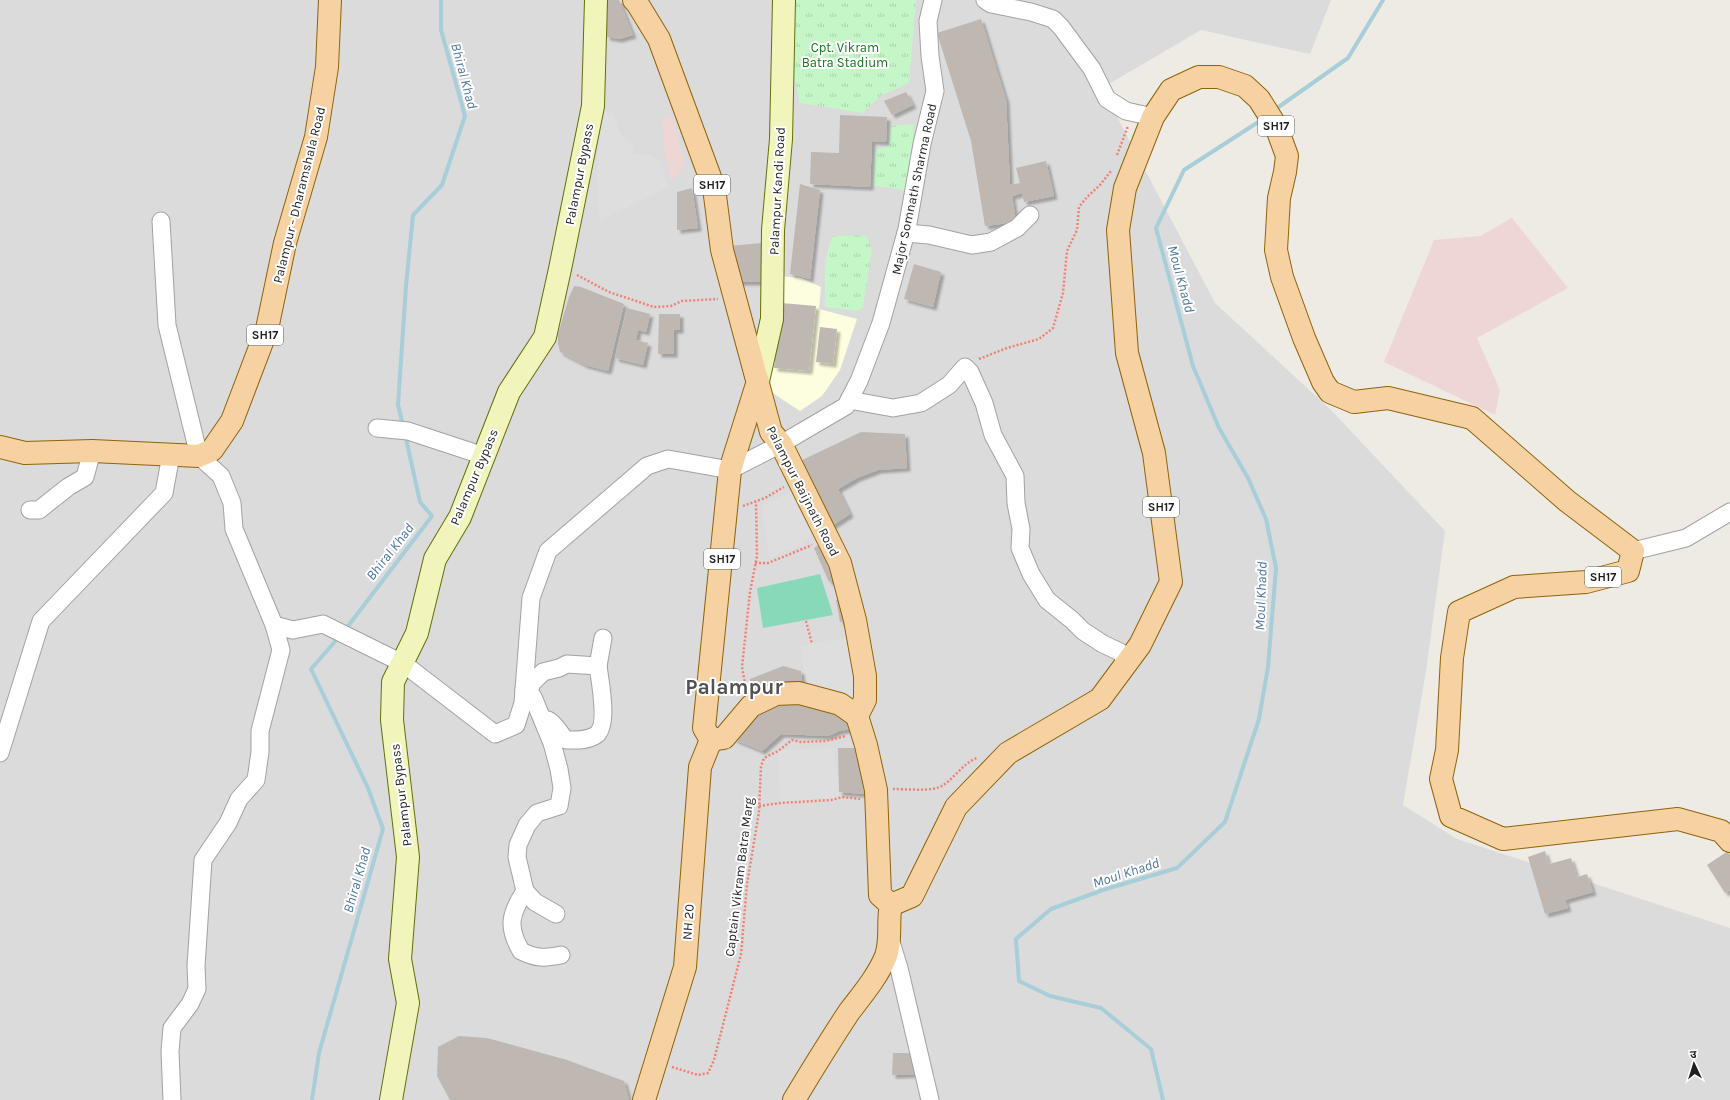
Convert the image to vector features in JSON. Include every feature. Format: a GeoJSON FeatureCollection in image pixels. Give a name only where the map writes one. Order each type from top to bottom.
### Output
{"type":"FeatureCollection","features":[{"type":"Feature","properties":{"kind":"main road","name":"Palampur - Dharamshala Road"},"geometry":{"type":"LineString","coordinates":[[199,456],[212,450],[232,421],[267,329],[284,243],[316,137],[327,67],[330,0]]}},
{"type":"Feature","properties":{"kind":"main road","name":"SH17"},"geometry":{"type":"LineString","coordinates":[[634,0],[659,40],[714,188],[722,250],[758,381],[730,470],[704,728],[710,740]]}},
{"type":"Feature","properties":{"kind":"main road","name":"SH17"},"geometry":{"type":"LineString","coordinates":[[891,904],[912,896],[956,807],[1008,752],[1100,699],[1140,645],[1171,582],[1154,453],[1127,353],[1118,230],[1124,188],[1143,115],[1171,90],[1199,76],[1220,77],[1245,86],[1259,99],[1276,126],[1287,156],[1279,198],[1276,250],[1282,277],[1304,338],[1323,382],[1330,392],[1354,402],[1388,398],[1472,418],[1567,501],[1633,551],[1628,571],[1586,582],[1514,587],[1459,612],[1452,658],[1447,750],[1441,779],[1451,816],[1503,839],[1678,819],[1721,831],[1730,841]]}},
{"type":"Feature","properties":{"kind":"main road","name":"Palampur Baijnath Road"},"geometry":{"type":"LineString","coordinates":[[758,381],[771,432],[781,444],[840,563],[855,620],[865,676],[865,700],[853,726]]}},
{"type":"Feature","properties":{"kind":"main road"},"geometry":{"type":"LineString","coordinates":[[0,447],[25,453],[92,451],[199,456]]}},
{"type":"Feature","properties":{"kind":"main road"},"geometry":{"type":"LineString","coordinates":[[710,740],[724,738],[751,706],[776,694],[799,693],[840,704],[866,744],[876,795],[880,895],[891,904],[889,914],[890,939],[886,956],[878,971],[836,1032],[794,1100]]}},
{"type":"Feature","properties":{"kind":"main road","name":"NH 20"},"geometry":{"type":"LineString","coordinates":[[644,1100],[685,967],[700,768],[710,740]]}},
{"type":"Feature","properties":{"kind":"street","name":"Palampur Bypass"},"geometry":{"type":"LineString","coordinates":[[391,1100],[408,1003],[400,959],[408,857],[392,720],[393,682],[404,664],[417,633],[435,559],[460,517],[509,392],[544,337],[561,266],[593,106],[596,0]]}},
{"type":"Feature","properties":{"kind":"street","name":"Palampur Kandi Road"},"geometry":{"type":"LineString","coordinates":[[758,381],[772,319],[773,230],[781,139],[784,0]]}},
{"type":"Feature","properties":{"kind":"street","name":"Major Somnath Sharma Road"},"geometry":{"type":"LineString","coordinates":[[730,470],[781,444],[846,406],[859,381],[881,323],[906,233],[922,144],[935,92],[930,56],[928,21],[933,0]]}},
{"type":"Feature","properties":{"kind":"street"},"geometry":{"type":"LineString","coordinates":[[985,0],[991,4],[1031,12],[1053,19],[1061,27],[1092,69],[1107,98],[1126,111],[1143,115]]}},
{"type":"Feature","properties":{"kind":"street"},"geometry":{"type":"LineString","coordinates":[[906,233],[929,235],[972,245],[991,242],[1017,228],[1030,215]]}},
{"type":"Feature","properties":{"kind":"street"},"geometry":{"type":"LineString","coordinates":[[161,221],[167,324],[199,456],[221,476],[232,503],[234,529],[274,625],[281,650],[260,731],[260,752],[256,780],[239,799],[225,828],[204,860],[196,966],[197,988],[190,1004],[172,1028],[170,1051],[172,1100]]}},
{"type":"Feature","properties":{"kind":"street"},"geometry":{"type":"LineString","coordinates":[[850,400],[893,408],[921,403],[949,385],[965,367],[970,372],[984,404],[993,435],[1015,476],[1016,503],[1021,529],[1020,548],[1031,574],[1046,600],[1072,620],[1083,631],[1102,644],[1120,652],[1127,662]]}},
{"type":"Feature","properties":{"kind":"street"},"geometry":{"type":"LineString","coordinates":[[377,428],[408,431],[484,456]]}},
{"type":"Feature","properties":{"kind":"street"},"geometry":{"type":"LineString","coordinates":[[30,510],[39,510],[68,487],[85,477],[92,451]]}},
{"type":"Feature","properties":{"kind":"street"},"geometry":{"type":"LineString","coordinates":[[0,753],[42,621],[164,493],[171,455]]}},
{"type":"Feature","properties":{"kind":"street"},"geometry":{"type":"LineString","coordinates":[[274,625],[293,630],[323,624],[404,664],[495,734],[516,725],[523,703],[526,692],[531,598],[548,551],[647,466],[668,459],[730,470]]}},
{"type":"Feature","properties":{"kind":"street"},"geometry":{"type":"LineString","coordinates":[[1633,551],[1686,538],[1730,512]]}},
{"type":"Feature","properties":{"kind":"street"},"geometry":{"type":"LineString","coordinates":[[541,716],[552,722],[558,732],[566,740],[583,740],[597,735],[602,725],[603,704],[598,666],[603,638]]}},
{"type":"Feature","properties":{"kind":"street"},"geometry":{"type":"LineString","coordinates":[[526,692],[532,683],[543,672],[559,668],[567,664],[598,666]]}},
{"type":"Feature","properties":{"kind":"street"},"geometry":{"type":"LineString","coordinates":[[526,692],[533,697],[552,743],[560,769],[562,788],[559,806],[537,813],[527,825],[518,845],[517,857],[525,890],[534,902],[556,914]]}},
{"type":"Feature","properties":{"kind":"street"},"geometry":{"type":"LineString","coordinates":[[525,890],[514,911],[511,930],[515,942],[521,951],[530,955],[543,958],[561,955]]}},
{"type":"Feature","properties":{"kind":"street"},"geometry":{"type":"LineString","coordinates":[[890,939],[899,968],[930,1100]]}},
{"type":"Feature","properties":{"kind":"path"},"geometry":{"type":"LineString","coordinates":[[1116,158],[1143,115]]}},
{"type":"Feature","properties":{"kind":"path"},"geometry":{"type":"LineString","coordinates":[[965,367],[1007,348],[1039,339],[1053,328],[1063,292],[1067,252],[1077,230],[1079,207],[1100,185],[1112,169]]}},
{"type":"Feature","properties":{"kind":"path"},"geometry":{"type":"LineString","coordinates":[[561,266],[609,292],[654,307],[671,306],[682,302],[734,298]]}},
{"type":"Feature","properties":{"kind":"path"},"geometry":{"type":"LineString","coordinates":[[739,506],[756,502],[788,484]]}},
{"type":"Feature","properties":{"kind":"path"},"geometry":{"type":"LineString","coordinates":[[747,694],[742,667],[750,592],[756,564],[758,542],[756,502]]}},
{"type":"Feature","properties":{"kind":"path"},"geometry":{"type":"LineString","coordinates":[[756,564],[768,563],[812,545],[824,531]]}},
{"type":"Feature","properties":{"kind":"path"},"geometry":{"type":"LineString","coordinates":[[806,621],[812,644]]}},
{"type":"Feature","properties":{"kind":"path","name":"Captain Vikram Batra Marg"},"geometry":{"type":"LineString","coordinates":[[669,1066],[698,1075],[708,1073],[714,1060],[741,954],[747,884],[760,806],[761,766],[764,758],[778,751],[792,740],[801,742],[825,741],[853,726]]}},
{"type":"Feature","properties":{"kind":"path"},"geometry":{"type":"LineString","coordinates":[[760,806],[938,788],[963,767],[979,757]]}},
{"type":"Feature","properties":{"kind":"shaded area"},"geometry":{"type":"Polygon","coordinates":[[[0,0],[1331,0],[1310,54],[1201,30],[1102,88],[1215,303],[1331,410],[1445,531],[1426,671],[1403,805],[1457,839],[1730,928],[1730,1100],[0,1100],[0,0]]]}},
{"type":"Feature","properties":{"kind":"shaded area"},"geometry":{"type":"Polygon","coordinates":[[[605,112],[613,113],[620,133],[633,146],[634,154],[650,155],[659,160],[669,187],[599,221],[597,175],[600,116],[605,112]]]}},
{"type":"Feature","properties":{"kind":"shaded area"},"geometry":{"type":"Polygon","coordinates":[[[672,116],[685,164],[672,181],[665,152],[662,120],[672,116]]]}},
{"type":"Feature","properties":{"kind":"shaded area"},"geometry":{"type":"Polygon","coordinates":[[[1512,218],[1568,288],[1477,338],[1500,390],[1495,415],[1384,362],[1434,240],[1480,236],[1512,218]]]}},
{"type":"Feature","properties":{"kind":"shaded area"},"geometry":{"type":"Polygon","coordinates":[[[779,276],[801,278],[821,287],[819,309],[857,319],[840,370],[822,396],[800,411],[771,392],[769,364],[779,276]]]}},
{"type":"Feature","properties":{"kind":"shaded area"},"geometry":{"type":"Polygon","coordinates":[[[791,492],[812,536],[802,545],[770,557],[763,518],[763,505],[791,492]]]}},
{"type":"Feature","properties":{"kind":"shaded area"},"geometry":{"type":"Polygon","coordinates":[[[848,637],[863,692],[853,701],[805,685],[801,646],[848,637]]]}},
{"type":"Feature","properties":{"kind":"shaded area"},"geometry":{"type":"Polygon","coordinates":[[[834,747],[839,792],[837,800],[780,803],[778,751],[834,747]]]}},
{"type":"Feature","properties":{"kind":"green space","name":"Cpt. Vikram Batra Stadium"},"geometry":{"type":"Polygon","coordinates":[[[792,0],[916,0],[909,83],[880,96],[863,113],[800,103],[789,55],[792,0]]]}},
{"type":"Feature","properties":{"kind":"green space"},"geometry":{"type":"Polygon","coordinates":[[[914,124],[910,181],[906,190],[874,186],[875,150],[889,146],[891,126],[914,124]]]}},
{"type":"Feature","properties":{"kind":"green space"},"geometry":{"type":"Polygon","coordinates":[[[866,235],[872,249],[863,307],[858,311],[825,307],[826,261],[833,236],[866,235]]]}},
{"type":"Feature","properties":{"kind":"green space"},"geometry":{"type":"Polygon","coordinates":[[[820,574],[833,615],[763,628],[757,588],[820,574]]]}},
{"type":"Feature","properties":{"kind":"building"},"geometry":{"type":"Polygon","coordinates":[[[605,0],[619,0],[633,35],[619,39],[607,37],[603,15],[605,0]]]}},
{"type":"Feature","properties":{"kind":"building"},"geometry":{"type":"Polygon","coordinates":[[[981,19],[1006,100],[1010,185],[1020,183],[1016,168],[1046,161],[1054,196],[1024,202],[1022,193],[1012,196],[1016,222],[985,226],[971,141],[937,33],[981,19]]]}},
{"type":"Feature","properties":{"kind":"building"},"geometry":{"type":"Polygon","coordinates":[[[906,92],[913,105],[892,115],[884,101],[906,92]]]}},
{"type":"Feature","properties":{"kind":"building"},"geometry":{"type":"Polygon","coordinates":[[[840,115],[887,117],[886,142],[872,141],[870,187],[810,184],[811,152],[839,153],[840,115]]]}},
{"type":"Feature","properties":{"kind":"building"},"geometry":{"type":"Polygon","coordinates":[[[800,184],[820,190],[810,279],[790,274],[800,184]]]}},
{"type":"Feature","properties":{"kind":"building"},"geometry":{"type":"Polygon","coordinates":[[[692,188],[698,228],[677,230],[677,192],[692,188]]]}},
{"type":"Feature","properties":{"kind":"building"},"geometry":{"type":"Polygon","coordinates":[[[761,243],[761,282],[736,282],[730,246],[761,243]]]}},
{"type":"Feature","properties":{"kind":"building"},"geometry":{"type":"Polygon","coordinates":[[[914,264],[941,272],[933,307],[904,299],[914,264]]]}},
{"type":"Feature","properties":{"kind":"building"},"geometry":{"type":"Polygon","coordinates":[[[574,286],[581,287],[624,304],[608,371],[585,365],[560,352],[558,334],[569,297],[574,286]]]}},
{"type":"Feature","properties":{"kind":"building"},"geometry":{"type":"Polygon","coordinates":[[[781,303],[816,306],[809,371],[774,368],[781,303]]]}},
{"type":"Feature","properties":{"kind":"building"},"geometry":{"type":"Polygon","coordinates":[[[627,308],[650,314],[646,332],[638,330],[636,340],[648,343],[643,365],[615,358],[627,308]]]}},
{"type":"Feature","properties":{"kind":"building"},"geometry":{"type":"Polygon","coordinates":[[[659,314],[680,314],[680,330],[674,330],[674,354],[658,354],[659,314]]]}},
{"type":"Feature","properties":{"kind":"building"},"geometry":{"type":"Polygon","coordinates":[[[820,327],[837,329],[833,364],[816,362],[820,327]]]}},
{"type":"Feature","properties":{"kind":"building"},"geometry":{"type":"Polygon","coordinates":[[[861,432],[905,434],[907,468],[878,470],[857,478],[838,489],[850,514],[830,527],[796,463],[861,432]]]}},
{"type":"Feature","properties":{"kind":"building"},"geometry":{"type":"Polygon","coordinates":[[[821,543],[839,577],[829,582],[814,548],[821,543]]]}},
{"type":"Feature","properties":{"kind":"building"},"geometry":{"type":"Polygon","coordinates":[[[845,598],[850,620],[840,622],[836,600],[845,598]]]}},
{"type":"Feature","properties":{"kind":"building"},"geometry":{"type":"Polygon","coordinates":[[[783,666],[801,671],[802,681],[777,680],[751,692],[750,679],[783,666]]]}},
{"type":"Feature","properties":{"kind":"building"},"geometry":{"type":"Polygon","coordinates":[[[788,699],[843,715],[851,729],[839,731],[828,736],[781,734],[762,751],[733,739],[753,712],[788,699]]]}},
{"type":"Feature","properties":{"kind":"building"},"geometry":{"type":"Polygon","coordinates":[[[838,748],[856,748],[858,761],[862,761],[865,786],[864,794],[839,792],[838,748]]]}},
{"type":"Feature","properties":{"kind":"building"},"geometry":{"type":"Polygon","coordinates":[[[1545,851],[1549,864],[1571,858],[1577,877],[1587,874],[1593,892],[1565,900],[1568,908],[1545,914],[1528,857],[1545,851]]]}},
{"type":"Feature","properties":{"kind":"building"},"geometry":{"type":"Polygon","coordinates":[[[1728,851],[1730,855],[1730,890],[1725,893],[1707,865],[1728,851]]]}},
{"type":"Feature","properties":{"kind":"building"},"geometry":{"type":"Polygon","coordinates":[[[459,1036],[487,1038],[567,1060],[624,1081],[629,1100],[450,1100],[437,1076],[438,1047],[459,1036]]]}},
{"type":"Feature","properties":{"kind":"building"},"geometry":{"type":"Polygon","coordinates":[[[893,1053],[914,1053],[917,1074],[892,1075],[893,1053]]]}},
{"type":"Feature","properties":{"kind":"waterway","name":"Bhiral Khad"},"geometry":{"type":"LineString","coordinates":[[403,425],[398,405],[406,286],[413,215],[442,185],[465,116],[441,30],[441,0]]}},
{"type":"Feature","properties":{"kind":"waterway","name":"Moul Khadd"},"geometry":{"type":"LineString","coordinates":[[1273,111],[1348,58],[1383,0]]}},
{"type":"Feature","properties":{"kind":"waterway","name":"Moul Khadd"},"geometry":{"type":"LineString","coordinates":[[1163,1100],[1151,1049],[1101,1008],[1050,996],[1019,981],[1016,939],[1051,909],[1103,890],[1177,868],[1225,822],[1259,719],[1268,667],[1276,568],[1266,519],[1248,478],[1219,428],[1193,366],[1156,228],[1184,170],[1263,119]]}},
{"type":"Feature","properties":{"kind":"waterway","name":"Bhiral Khad"},"geometry":{"type":"LineString","coordinates":[[345,630],[432,516],[420,502],[405,434]]}},
{"type":"Feature","properties":{"kind":"waterway","name":"Bhiral Khad"},"geometry":{"type":"LineString","coordinates":[[312,1100],[319,1053],[383,829],[368,788],[311,669],[339,637]]}},
{"type":"Feature","properties":{"kind":"district","name":"Palampur"},"geometry":{"type":"Point","coordinates":[734,687]}}]}
